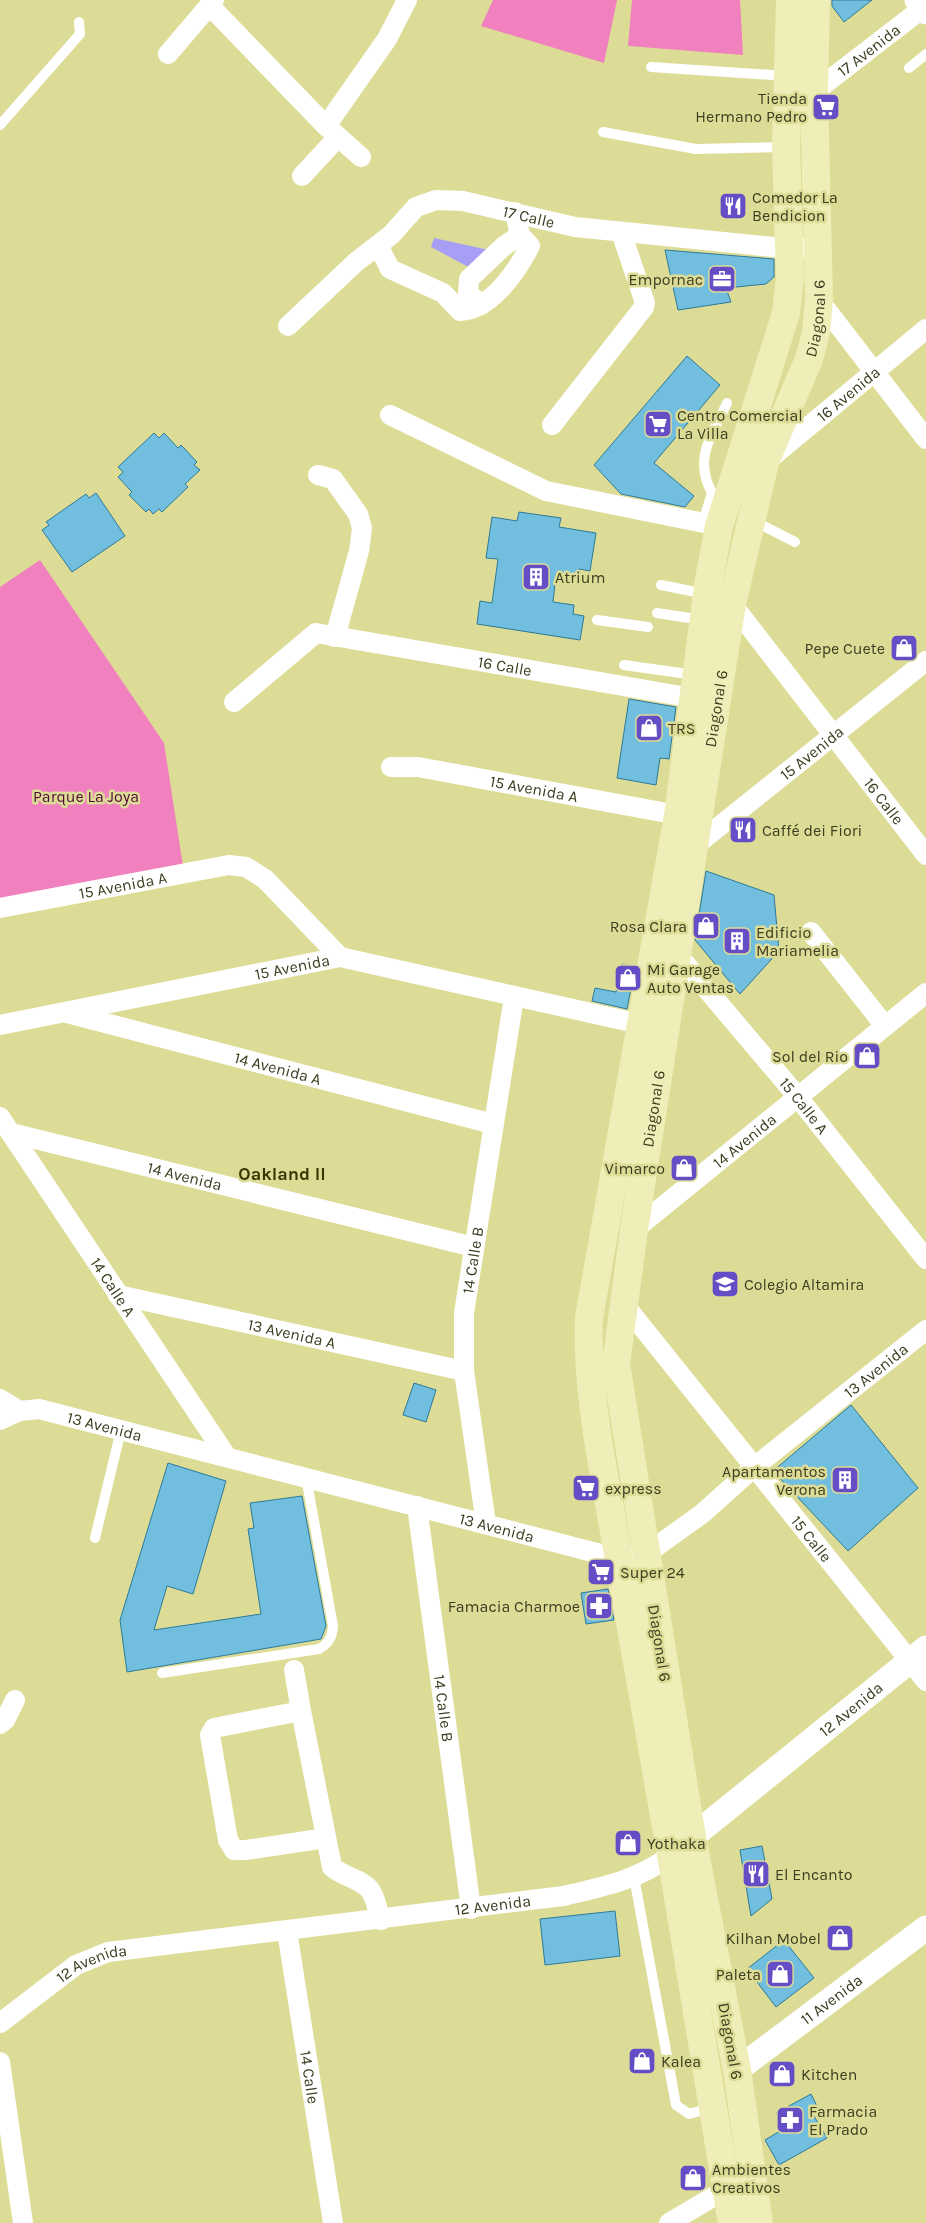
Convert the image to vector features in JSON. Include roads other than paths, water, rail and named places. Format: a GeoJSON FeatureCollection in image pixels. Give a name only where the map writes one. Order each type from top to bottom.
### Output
{"type":"FeatureCollection","features":[{"type":"Feature","properties":{"kind":"main road","name":"Diagonal 6"},"geometry":{"type":"LineString","coordinates":[[759,2223],[737,2070],[692,1837],[616,1364],[634,1230],[696,845],[732,604],[751,520],[754,459],[786,313],[790,278],[786,147],[790,0]]}},
{"type":"Feature","properties":{"kind":"main road","name":"Diagonal 6"},"geometry":{"type":"LineString","coordinates":[[732,2223],[728,2188],[593,1410],[588,1343],[589,1318],[678,815],[704,607],[711,524],[720,496],[754,459],[809,358],[819,300],[814,92],[816,0]]}},
{"type":"Feature","properties":{"kind":"main road","name":"12 Avenida"},"geometry":{"type":"LineString","coordinates":[[671,1855],[692,1837]]}},
{"type":"Feature","properties":{"kind":"street"},"geometry":{"type":"LineString","coordinates":[[302,176],[332,131],[387,39],[407,0]]}},
{"type":"Feature","properties":{"kind":"street"},"geometry":{"type":"LineString","coordinates":[[168,54],[212,3],[332,131],[361,157]]}},
{"type":"Feature","properties":{"kind":"street","name":"17 Avenida"},"geometry":{"type":"LineString","coordinates":[[814,92],[922,7]]}},
{"type":"Feature","properties":{"kind":"street","name":"17 Calle"},"geometry":{"type":"LineString","coordinates":[[288,326],[356,262],[378,245],[416,207],[436,200],[463,201],[575,227],[790,248],[818,248]]}},
{"type":"Feature","properties":{"kind":"street"},"geometry":{"type":"LineString","coordinates":[[378,245],[390,269],[443,293],[460,311],[470,310],[481,305],[496,293],[524,259],[530,246],[520,235],[515,212]]}},
{"type":"Feature","properties":{"kind":"street"},"geometry":{"type":"LineString","coordinates":[[552,425],[644,307],[645,303],[621,232]]}},
{"type":"Feature","properties":{"kind":"street"},"geometry":{"type":"LineString","coordinates":[[481,305],[468,293],[469,279],[504,246],[520,235]]}},
{"type":"Feature","properties":{"kind":"street"},"geometry":{"type":"LineString","coordinates":[[819,300],[926,440]]}},
{"type":"Feature","properties":{"kind":"street","name":"16 Avenida"},"geometry":{"type":"LineString","coordinates":[[754,459],[874,372],[926,329]]}},
{"type":"Feature","properties":{"kind":"street"},"geometry":{"type":"LineString","coordinates":[[390,415],[546,491],[711,524]]}},
{"type":"Feature","properties":{"kind":"street"},"geometry":{"type":"LineString","coordinates":[[318,474],[333,479],[358,514],[362,528],[359,551],[335,637]]}},
{"type":"Feature","properties":{"kind":"street","name":"16 Calle"},"geometry":{"type":"LineString","coordinates":[[732,604],[926,855]]}},
{"type":"Feature","properties":{"kind":"street","name":"16 Calle"},"geometry":{"type":"LineString","coordinates":[[234,702],[316,633],[694,686]]}},
{"type":"Feature","properties":{"kind":"street","name":"15 Avenida"},"geometry":{"type":"LineString","coordinates":[[696,845],[926,661]]}},
{"type":"Feature","properties":{"kind":"street","name":"15 Avenida A"},"geometry":{"type":"LineString","coordinates":[[391,768],[418,767],[678,815]]}},
{"type":"Feature","properties":{"kind":"street","name":"15 Avenida A"},"geometry":{"type":"LineString","coordinates":[[0,908],[229,865],[246,867],[265,879],[340,957]]}},
{"type":"Feature","properties":{"kind":"street"},"geometry":{"type":"LineString","coordinates":[[810,932],[885,1026]]}},
{"type":"Feature","properties":{"kind":"street","name":"15 Calle A"},"geometry":{"type":"LineString","coordinates":[[677,954],[796,1096],[926,1259]]}},
{"type":"Feature","properties":{"kind":"street","name":"15 Avenida"},"geometry":{"type":"LineString","coordinates":[[0,1025],[340,957],[640,1024]]}},
{"type":"Feature","properties":{"kind":"street","name":"14 Avenida"},"geometry":{"type":"LineString","coordinates":[[634,1230],[796,1096],[926,993]]}},
{"type":"Feature","properties":{"kind":"street","name":"14 Calle B"},"geometry":{"type":"LineString","coordinates":[[486,1524],[464,1371],[464,1313],[514,997]]}},
{"type":"Feature","properties":{"kind":"street","name":"14 Avenida A"},"geometry":{"type":"LineString","coordinates":[[62,1012],[493,1124]]}},
{"type":"Feature","properties":{"kind":"street","name":"14 Avenida"},"geometry":{"type":"LineString","coordinates":[[5,1125],[474,1247]]}},
{"type":"Feature","properties":{"kind":"street","name":"14 Calle A"},"geometry":{"type":"LineString","coordinates":[[5,1125],[227,1457]]}},
{"type":"Feature","properties":{"kind":"street","name":"13 Avenida A"},"geometry":{"type":"LineString","coordinates":[[118,1295],[464,1371]]}},
{"type":"Feature","properties":{"kind":"street","name":"15 Calle"},"geometry":{"type":"LineString","coordinates":[[623,1303],[753,1468],[918,1654],[926,1681]]}},
{"type":"Feature","properties":{"kind":"street","name":"13 Avenida"},"geometry":{"type":"LineString","coordinates":[[0,1420],[20,1411],[39,1409],[620,1559],[646,1554],[703,1513],[753,1468],[926,1330]]}},
{"type":"Feature","properties":{"kind":"street"},"geometry":{"type":"LineString","coordinates":[[0,1400],[20,1411]]}},
{"type":"Feature","properties":{"kind":"street","name":"14 Calle B"},"geometry":{"type":"LineString","coordinates":[[417,1506],[471,1909]]}},
{"type":"Feature","properties":{"kind":"street","name":"12 Avenida"},"geometry":{"type":"LineString","coordinates":[[692,1837],[918,1654]]}},
{"type":"Feature","properties":{"kind":"street"},"geometry":{"type":"LineString","coordinates":[[294,1670],[332,1867],[345,1877],[362,1882],[371,1891],[381,1920]]}},
{"type":"Feature","properties":{"kind":"street"},"geometry":{"type":"LineString","coordinates":[[0,1724],[5,1720],[15,1700]]}},
{"type":"Feature","properties":{"kind":"street"},"geometry":{"type":"LineString","coordinates":[[301,1711],[214,1728],[212,1731],[228,1840],[234,1850],[246,1850],[326,1838]]}},
{"type":"Feature","properties":{"kind":"street","name":"12 Avenida"},"geometry":{"type":"LineString","coordinates":[[0,2023],[76,1964],[108,1952],[471,1909],[563,1896],[614,1884],[634,1877],[671,1855]]}},
{"type":"Feature","properties":{"kind":"street","name":"11 Avenida"},"geometry":{"type":"LineString","coordinates":[[737,2070],[926,1928]]}},
{"type":"Feature","properties":{"kind":"street","name":"14 Calle"},"geometry":{"type":"LineString","coordinates":[[287,1931],[333,2223]]}},
{"type":"Feature","properties":{"kind":"street"},"geometry":{"type":"LineString","coordinates":[[0,2062],[23,2223]]}},
{"type":"Feature","properties":{"kind":"street"},"geometry":{"type":"LineString","coordinates":[[669,2223],[728,2188]]}},
{"type":"Feature","properties":{"kind":"lane"},"geometry":{"type":"LineString","coordinates":[[0,125],[80,34],[80,22]]}},
{"type":"Feature","properties":{"kind":"lane"},"geometry":{"type":"LineString","coordinates":[[909,68],[926,54]]}},
{"type":"Feature","properties":{"kind":"lane"},"geometry":{"type":"LineString","coordinates":[[652,67],[788,76]]}},
{"type":"Feature","properties":{"kind":"lane"},"geometry":{"type":"LineString","coordinates":[[603,132],[696,149],[786,147]]}},
{"type":"Feature","properties":{"kind":"lane"},"geometry":{"type":"LineString","coordinates":[[720,496],[705,481],[704,452],[728,403]]}},
{"type":"Feature","properties":{"kind":"lane"},"geometry":{"type":"LineString","coordinates":[[751,520],[795,542]]}},
{"type":"Feature","properties":{"kind":"lane"},"geometry":{"type":"LineString","coordinates":[[661,585],[704,607]]}},
{"type":"Feature","properties":{"kind":"lane"},"geometry":{"type":"LineString","coordinates":[[657,612],[704,607]]}},
{"type":"Feature","properties":{"kind":"lane"},"geometry":{"type":"LineString","coordinates":[[597,620],[648,627]]}},
{"type":"Feature","properties":{"kind":"lane"},"geometry":{"type":"LineString","coordinates":[[624,665],[694,686]]}},
{"type":"Feature","properties":{"kind":"lane"},"geometry":{"type":"LineString","coordinates":[[95,1538],[121,1430]]}},
{"type":"Feature","properties":{"kind":"lane"},"geometry":{"type":"LineString","coordinates":[[162,1673],[319,1649],[328,1643],[332,1636],[333,1626],[306,1477]]}},
{"type":"Feature","properties":{"kind":"lane"},"geometry":{"type":"LineString","coordinates":[[634,1877],[676,2105],[689,2114],[714,2107]]}},
{"type":"Feature","properties":{"kind":"place","name":"Tienda Hermano Pedro"},"geometry":{"type":"Point","coordinates":[826,107]}},
{"type":"Feature","properties":{"kind":"place","name":"Comedor La Bendicion"},"geometry":{"type":"Point","coordinates":[733,206]}},
{"type":"Feature","properties":{"kind":"place","name":"Empornac"},"geometry":{"type":"Point","coordinates":[722,279]}},
{"type":"Feature","properties":{"kind":"place","name":"Centro Comercial La Villa"},"geometry":{"type":"Point","coordinates":[658,424]}},
{"type":"Feature","properties":{"kind":"place","name":"Atrium"},"geometry":{"type":"Point","coordinates":[536,577]}},
{"type":"Feature","properties":{"kind":"place","name":"Pepe Cuete"},"geometry":{"type":"Point","coordinates":[904,648]}},
{"type":"Feature","properties":{"kind":"place","name":"TRS"},"geometry":{"type":"Point","coordinates":[649,728]}},
{"type":"Feature","properties":{"kind":"place","name":"Caffé dei Fiori"},"geometry":{"type":"Point","coordinates":[743,830]}},
{"type":"Feature","properties":{"kind":"place","name":"Rosa Clara"},"geometry":{"type":"Point","coordinates":[706,926]}},
{"type":"Feature","properties":{"kind":"place","name":"Edificio Mariamelia"},"geometry":{"type":"Point","coordinates":[737,941]}},
{"type":"Feature","properties":{"kind":"place","name":"Mi Garage Auto Ventas"},"geometry":{"type":"Point","coordinates":[628,978]}},
{"type":"Feature","properties":{"kind":"place","name":"Sol del Rio"},"geometry":{"type":"Point","coordinates":[867,1056]}},
{"type":"Feature","properties":{"kind":"place","name":"Vimarco"},"geometry":{"type":"Point","coordinates":[684,1168]}},
{"type":"Feature","properties":{"kind":"place","name":"Colegio Altamira"},"geometry":{"type":"Point","coordinates":[725,1284]}},
{"type":"Feature","properties":{"kind":"place","name":"Apartamentos Verona"},"geometry":{"type":"Point","coordinates":[845,1480]}},
{"type":"Feature","properties":{"kind":"place","name":"express"},"geometry":{"type":"Point","coordinates":[586,1488]}},
{"type":"Feature","properties":{"kind":"place","name":"Super 24"},"geometry":{"type":"Point","coordinates":[601,1572]}},
{"type":"Feature","properties":{"kind":"place","name":"Famacia Charmoe"},"geometry":{"type":"Point","coordinates":[599,1606]}},
{"type":"Feature","properties":{"kind":"place","name":"Yothaka"},"geometry":{"type":"Point","coordinates":[628,1843]}},
{"type":"Feature","properties":{"kind":"place","name":"El Encanto"},"geometry":{"type":"Point","coordinates":[756,1874]}},
{"type":"Feature","properties":{"kind":"place","name":"Kilhan Mobel"},"geometry":{"type":"Point","coordinates":[840,1938]}},
{"type":"Feature","properties":{"kind":"place","name":"Paleta"},"geometry":{"type":"Point","coordinates":[780,1974]}},
{"type":"Feature","properties":{"kind":"place","name":"Kalea"},"geometry":{"type":"Point","coordinates":[642,2061]}},
{"type":"Feature","properties":{"kind":"place","name":"Kitchen"},"geometry":{"type":"Point","coordinates":[782,2074]}},
{"type":"Feature","properties":{"kind":"place","name":"Farmacia El Prado"},"geometry":{"type":"Point","coordinates":[790,2120]}},
{"type":"Feature","properties":{"kind":"place","name":"Ambientes Creativos"},"geometry":{"type":"Point","coordinates":[693,2178]}},
{"type":"Feature","properties":{"kind":"district","name":"Oakland II"},"geometry":{"type":"Point","coordinates":[282,1174]}},
{"type":"Feature","properties":{"kind":"park label","name":"Parque La Joya"},"geometry":{"type":"Point","coordinates":[86,796]}}]}
